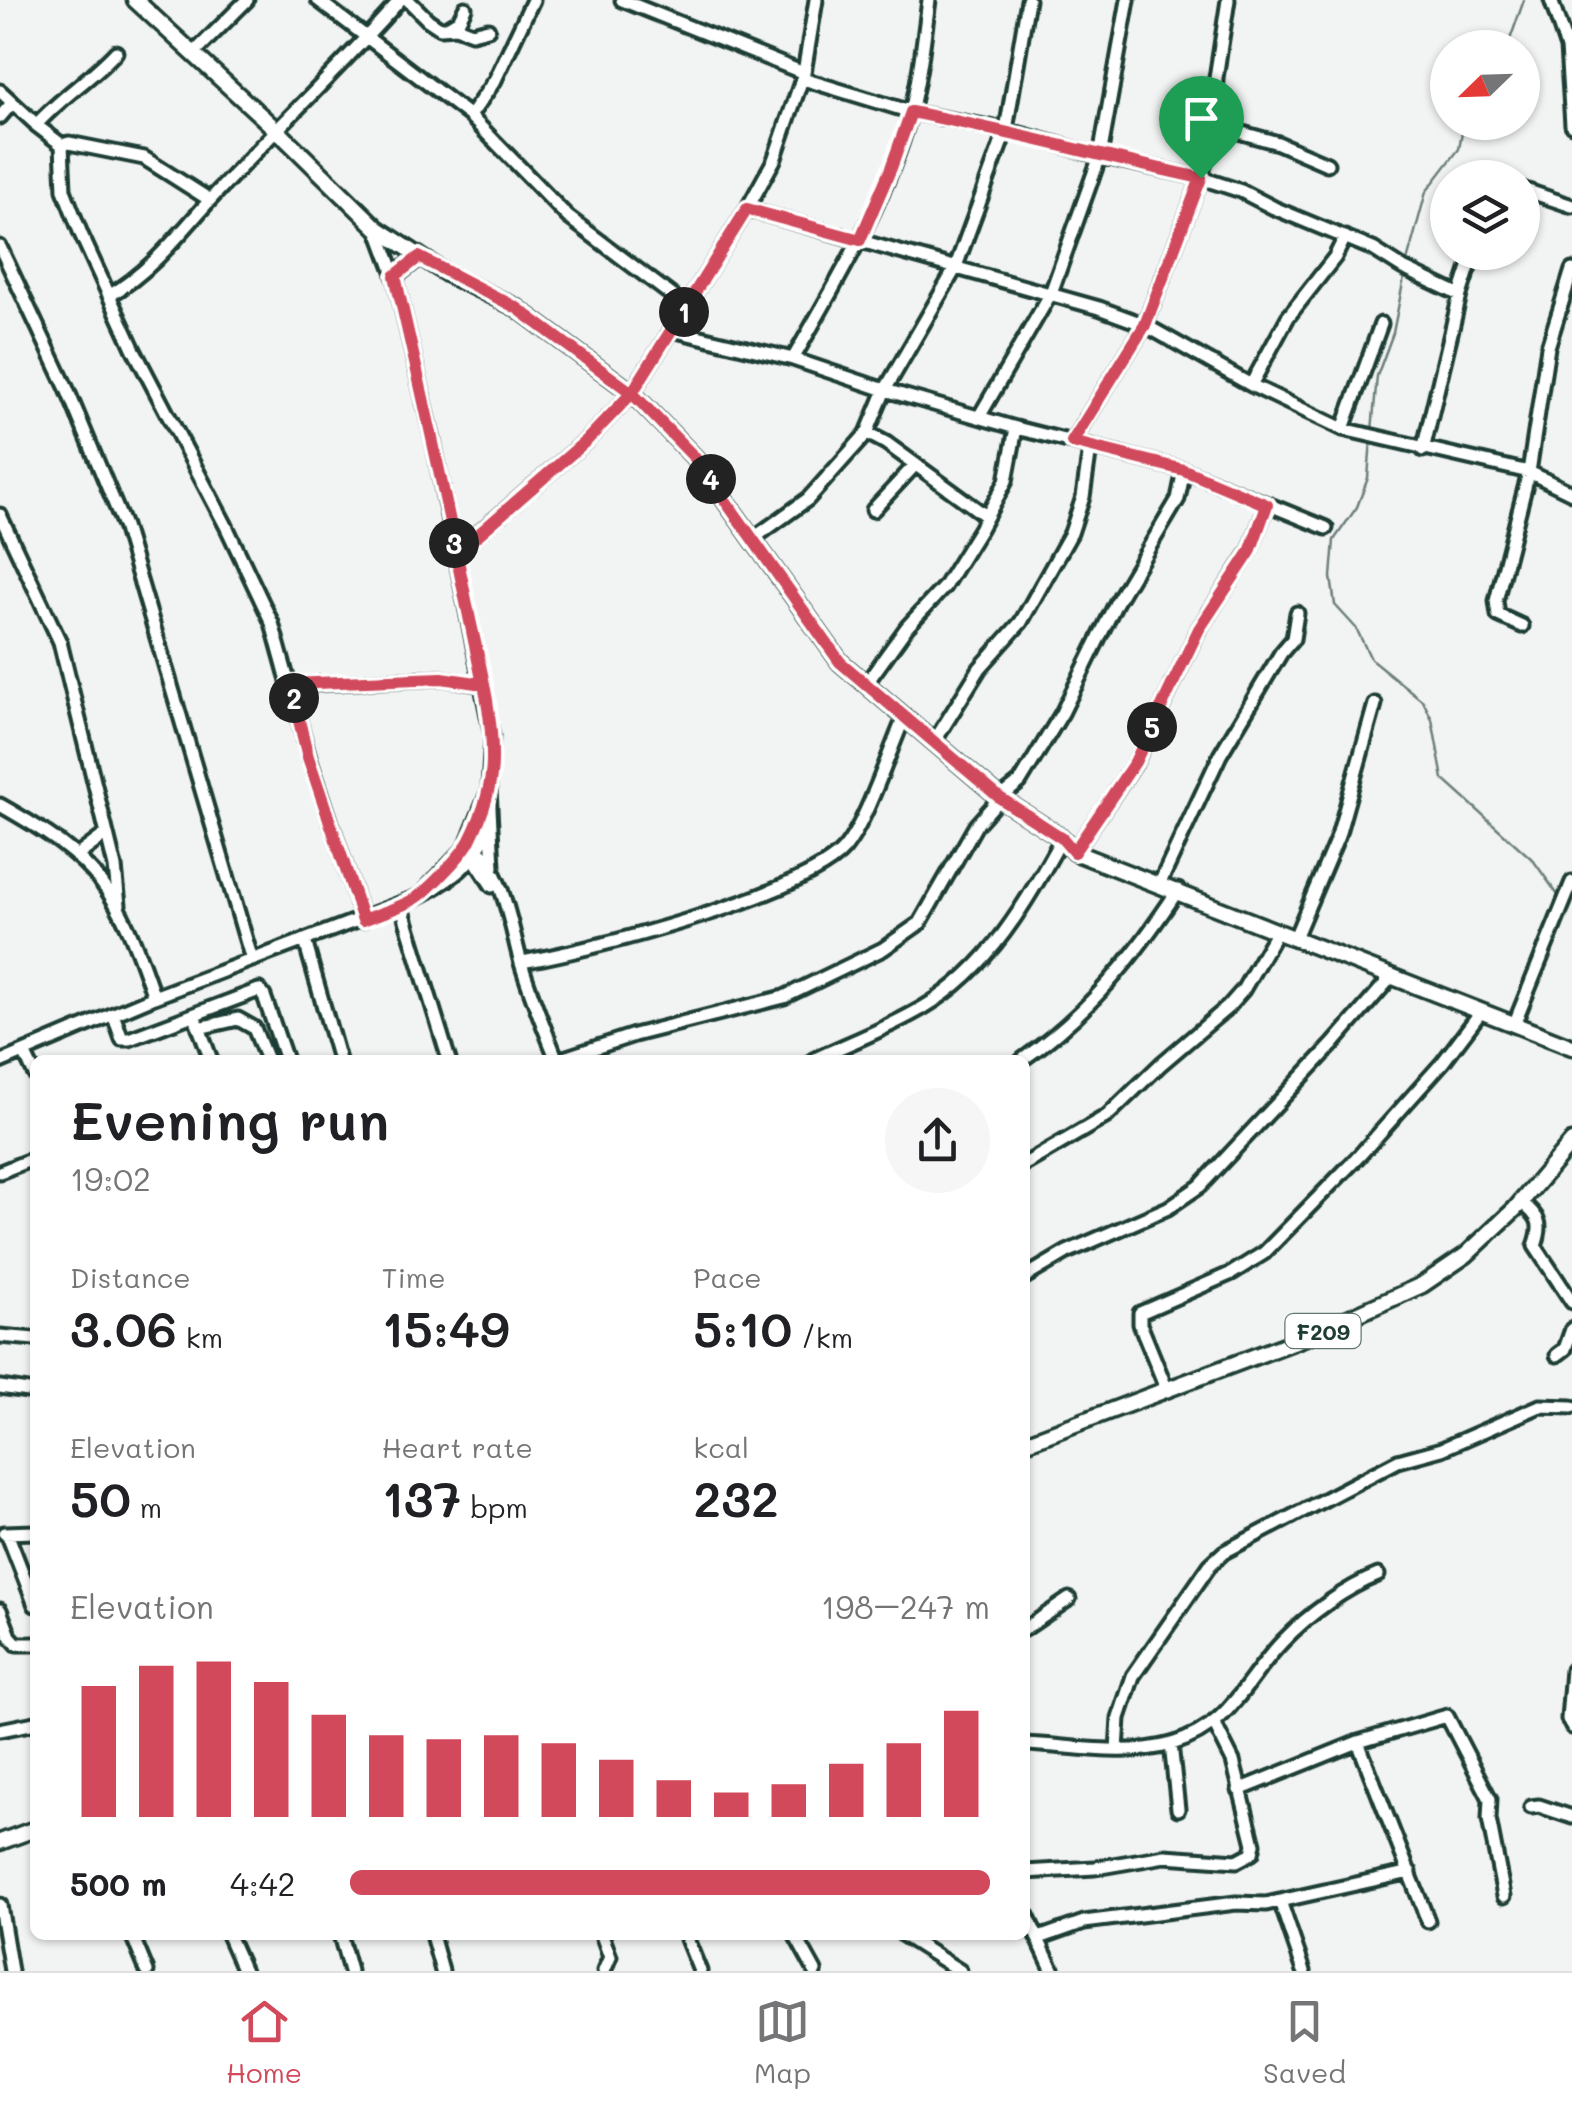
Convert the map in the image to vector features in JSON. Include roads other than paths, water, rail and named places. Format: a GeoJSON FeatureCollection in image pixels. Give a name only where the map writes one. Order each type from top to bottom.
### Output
{"type":"FeatureCollection","features":[{"type":"Feature","properties":{"kind":"main road"},"geometry":{"type":"LineString","coordinates":[[134,0],[377,228],[419,257],[517,308],[632,393],[695,458],[840,662],[1000,798],[1062,838],[1074,852],[1572,1047]]}},
{"type":"Feature","properties":{"kind":"main road"},"geometry":{"type":"LineString","coordinates":[[395,276],[419,257]]}},
{"type":"Feature","properties":{"kind":"main road","name":"F209"},"geometry":{"type":"LineString","coordinates":[[1030,1441],[1349,1320],[1422,1286],[1466,1254],[1566,1163],[1572,1142]]}},
{"type":"Feature","properties":{"kind":"main road"},"geometry":{"type":"LineString","coordinates":[[0,1842],[30,1831]]}},
{"type":"Feature","properties":{"kind":"street"},"geometry":{"type":"LineString","coordinates":[[194,53],[246,0]]}},
{"type":"Feature","properties":{"kind":"street"},"geometry":{"type":"LineString","coordinates":[[318,0],[470,116],[568,217],[687,307]]}},
{"type":"Feature","properties":{"kind":"street"},"geometry":{"type":"LineString","coordinates":[[109,296],[141,276],[400,0]]}},
{"type":"Feature","properties":{"kind":"street"},"geometry":{"type":"LineString","coordinates":[[408,0],[433,25],[456,26],[472,33],[488,30]]}},
{"type":"Feature","properties":{"kind":"street"},"geometry":{"type":"LineString","coordinates":[[470,116],[496,80],[533,0]]}},
{"type":"Feature","properties":{"kind":"street"},"geometry":{"type":"LineString","coordinates":[[622,0],[803,76],[911,112],[1006,130],[1241,190],[1373,249],[1460,295]]}},
{"type":"Feature","properties":{"kind":"street"},"geometry":{"type":"LineString","coordinates":[[456,554],[587,440],[632,393],[774,160],[803,76],[816,0]]}},
{"type":"Feature","properties":{"kind":"street"},"geometry":{"type":"LineString","coordinates":[[793,359],[860,240],[891,168],[911,112],[929,0]]}},
{"type":"Feature","properties":{"kind":"street"},"geometry":{"type":"LineString","coordinates":[[754,538],[808,500],[867,433],[885,390],[955,269],[1006,130],[1028,0]]}},
{"type":"Feature","properties":{"kind":"street"},"geometry":{"type":"LineString","coordinates":[[979,417],[1051,293],[1100,156],[1128,0]]}},
{"type":"Feature","properties":{"kind":"street"},"geometry":{"type":"LineString","coordinates":[[1072,442],[1145,325],[1201,178],[1214,125],[1216,78],[1228,0]]}},
{"type":"Feature","properties":{"kind":"street"},"geometry":{"type":"LineString","coordinates":[[1551,0],[1567,48],[1572,124]]}},
{"type":"Feature","properties":{"kind":"street"},"geometry":{"type":"LineString","coordinates":[[445,28],[459,20],[465,8]]}},
{"type":"Feature","properties":{"kind":"street"},"geometry":{"type":"LineString","coordinates":[[36,124],[59,101],[96,75],[116,52]]}},
{"type":"Feature","properties":{"kind":"street"},"geometry":{"type":"LineString","coordinates":[[0,91],[62,145],[64,190],[109,296],[272,623],[308,757],[363,920]]}},
{"type":"Feature","properties":{"kind":"street"},"geometry":{"type":"LineString","coordinates":[[0,117],[12,102]]}},
{"type":"Feature","properties":{"kind":"street"},"geometry":{"type":"LineString","coordinates":[[1214,125],[1278,143],[1327,164]]}},
{"type":"Feature","properties":{"kind":"street"},"geometry":{"type":"LineString","coordinates":[[62,145],[69,143],[144,158],[210,200]]}},
{"type":"Feature","properties":{"kind":"street"},"geometry":{"type":"LineString","coordinates":[[1540,194],[1572,203]]}},
{"type":"Feature","properties":{"kind":"street"},"geometry":{"type":"LineString","coordinates":[[747,209],[1051,293],[1145,325],[1250,385],[1343,429],[1530,472],[1572,493]]}},
{"type":"Feature","properties":{"kind":"street"},"geometry":{"type":"LineString","coordinates":[[377,228],[395,276],[483,684],[492,736],[491,872],[496,896],[509,909],[521,962],[555,1055]]}},
{"type":"Feature","properties":{"kind":"street"},"geometry":{"type":"LineString","coordinates":[[1250,385],[1288,317],[1335,257],[1344,237]]}},
{"type":"Feature","properties":{"kind":"street"},"geometry":{"type":"LineString","coordinates":[[0,247],[67,389],[124,526],[252,960]]}},
{"type":"Feature","properties":{"kind":"street"},"geometry":{"type":"LineString","coordinates":[[1423,450],[1468,270]]}},
{"type":"Feature","properties":{"kind":"street"},"geometry":{"type":"LineString","coordinates":[[1522,626],[1498,615],[1496,601],[1530,472],[1548,347],[1572,270]]}},
{"type":"Feature","properties":{"kind":"street"},"geometry":{"type":"LineString","coordinates":[[1343,429],[1381,324]]}},
{"type":"Feature","properties":{"kind":"street"},"geometry":{"type":"LineString","coordinates":[[672,330],[793,359],[1016,428],[1184,470],[1326,528]]}},
{"type":"Feature","properties":{"kind":"street"},"geometry":{"type":"LineString","coordinates":[[866,684],[907,627],[944,587],[986,516],[1006,481],[1016,428]]}},
{"type":"Feature","properties":{"kind":"street"},"geometry":{"type":"LineString","coordinates":[[867,433],[986,516]]}},
{"type":"Feature","properties":{"kind":"street"},"geometry":{"type":"LineString","coordinates":[[934,742],[980,668],[1021,622],[1071,533],[1083,497],[1090,448]]}},
{"type":"Feature","properties":{"kind":"street"},"geometry":{"type":"LineString","coordinates":[[874,510],[916,465]]}},
{"type":"Feature","properties":{"kind":"street"},"geometry":{"type":"LineString","coordinates":[[572,1055],[634,1035],[784,997],[884,949],[920,923],[958,853],[1000,798],[1020,782],[1062,713],[1116,603],[1178,499],[1184,470]]}},
{"type":"Feature","properties":{"kind":"street"},"geometry":{"type":"LineString","coordinates":[[1074,852],[1135,762],[1199,629],[1250,552],[1267,505]]}},
{"type":"Feature","properties":{"kind":"street"},"geometry":{"type":"LineString","coordinates":[[0,515],[60,642],[115,867],[118,904]]}},
{"type":"Feature","properties":{"kind":"street"},"geometry":{"type":"LineString","coordinates":[[1160,883],[1220,755],[1293,639],[1297,612]]}},
{"type":"Feature","properties":{"kind":"street"},"geometry":{"type":"LineString","coordinates":[[290,684],[442,678],[483,684]]}},
{"type":"Feature","properties":{"kind":"street"},"geometry":{"type":"LineString","coordinates":[[1294,940],[1338,836],[1375,704]]}},
{"type":"Feature","properties":{"kind":"street"},"geometry":{"type":"LineString","coordinates":[[521,962],[568,954],[697,915],[778,887],[831,861],[856,829],[904,718]]}},
{"type":"Feature","properties":{"kind":"street"},"geometry":{"type":"LineString","coordinates":[[418,897],[472,848],[490,789]]}},
{"type":"Feature","properties":{"kind":"street"},"geometry":{"type":"LineString","coordinates":[[0,805],[41,828],[97,874],[118,904],[154,998]]}},
{"type":"Feature","properties":{"kind":"street"},"geometry":{"type":"LineString","coordinates":[[449,880],[472,848],[490,810]]}},
{"type":"Feature","properties":{"kind":"street"},"geometry":{"type":"LineString","coordinates":[[78,855],[106,834]]}},
{"type":"Feature","properties":{"kind":"street"},"geometry":{"type":"LineString","coordinates":[[824,1055],[923,1008],[974,968],[1018,915],[1062,838]]}},
{"type":"Feature","properties":{"kind":"street"},"geometry":{"type":"LineString","coordinates":[[472,848],[491,872]]}},
{"type":"Feature","properties":{"kind":"street"},"geometry":{"type":"LineString","coordinates":[[0,1062],[113,1014],[363,920],[449,880],[491,872]]}},
{"type":"Feature","properties":{"kind":"street"},"geometry":{"type":"LineString","coordinates":[[1514,1026],[1572,882]]}},
{"type":"Feature","properties":{"kind":"street"},"geometry":{"type":"LineString","coordinates":[[1028,1055],[1076,1018],[1114,980],[1178,890]]}},
{"type":"Feature","properties":{"kind":"street"},"geometry":{"type":"LineString","coordinates":[[401,904],[447,1055]]}},
{"type":"Feature","properties":{"kind":"street"},"geometry":{"type":"LineString","coordinates":[[1030,1161],[1107,1116],[1228,1008],[1276,933]]}},
{"type":"Feature","properties":{"kind":"street"},"geometry":{"type":"LineString","coordinates":[[305,940],[338,1055]]}},
{"type":"Feature","properties":{"kind":"street"},"geometry":{"type":"LineString","coordinates":[[1030,1275],[1067,1252],[1168,1208],[1200,1186],[1392,976]]}},
{"type":"Feature","properties":{"kind":"street"},"geometry":{"type":"LineString","coordinates":[[113,1014],[122,1040],[259,990],[284,1055]]}},
{"type":"Feature","properties":{"kind":"street"},"geometry":{"type":"LineString","coordinates":[[1167,1390],[1140,1324],[1140,1313],[1232,1273],[1264,1253],[1360,1156],[1443,1062],[1480,1013]]}},
{"type":"Feature","properties":{"kind":"street"},"geometry":{"type":"LineString","coordinates":[[194,1014],[209,1055]]}},
{"type":"Feature","properties":{"kind":"street"},"geometry":{"type":"LineString","coordinates":[[199,1028],[238,1020],[254,1028],[265,1055]]}},
{"type":"Feature","properties":{"kind":"street"},"geometry":{"type":"LineString","coordinates":[[24,1052],[30,1065]]}},
{"type":"Feature","properties":{"kind":"street"},"geometry":{"type":"LineString","coordinates":[[0,1172],[30,1160]]}},
{"type":"Feature","properties":{"kind":"street"},"geometry":{"type":"LineString","coordinates":[[1521,1202],[1538,1217],[1541,1229],[1535,1246],[1572,1302]]}},
{"type":"Feature","properties":{"kind":"street"},"geometry":{"type":"LineString","coordinates":[[1558,1355],[1565,1349],[1572,1329]]}},
{"type":"Feature","properties":{"kind":"street"},"geometry":{"type":"LineString","coordinates":[[0,1336],[30,1339]]}},
{"type":"Feature","properties":{"kind":"street"},"geometry":{"type":"LineString","coordinates":[[0,1387],[30,1391]]}},
{"type":"Feature","properties":{"kind":"street"},"geometry":{"type":"LineString","coordinates":[[1117,1750],[1122,1704],[1133,1676],[1210,1566],[1224,1552],[1398,1461],[1442,1449],[1540,1406],[1572,1408]]}},
{"type":"Feature","properties":{"kind":"street"},"geometry":{"type":"LineString","coordinates":[[30,1532],[3,1533],[30,1594]]}},
{"type":"Feature","properties":{"kind":"street"},"geometry":{"type":"LineString","coordinates":[[1030,1744],[1117,1750],[1171,1744],[1214,1725],[1284,1640],[1322,1608],[1378,1574]]}},
{"type":"Feature","properties":{"kind":"street"},"geometry":{"type":"LineString","coordinates":[[1030,1626],[1069,1599]]}},
{"type":"Feature","properties":{"kind":"street"},"geometry":{"type":"LineString","coordinates":[[0,1610],[17,1644],[30,1644]]}},
{"type":"Feature","properties":{"kind":"street"},"geometry":{"type":"LineString","coordinates":[[1572,1670],[1568,1720],[1572,1726]]}},
{"type":"Feature","properties":{"kind":"street"},"geometry":{"type":"LineString","coordinates":[[1239,1790],[1358,1742],[1447,1716],[1490,1799],[1489,1819],[1504,1896]]}},
{"type":"Feature","properties":{"kind":"street"},"geometry":{"type":"LineString","coordinates":[[0,1730],[30,1724]]}},
{"type":"Feature","properties":{"kind":"street"},"geometry":{"type":"LineString","coordinates":[[1030,1872],[1095,1868],[1165,1856],[1227,1862],[1246,1859],[1254,1844],[1233,1761],[1214,1725]]}},
{"type":"Feature","properties":{"kind":"street"},"geometry":{"type":"LineString","coordinates":[[1358,1742],[1428,1921]]}},
{"type":"Feature","properties":{"kind":"street"},"geometry":{"type":"LineString","coordinates":[[1171,1744],[1178,1809]]}},
{"type":"Feature","properties":{"kind":"street"},"geometry":{"type":"LineString","coordinates":[[1532,1806],[1572,1818]]}},
{"type":"Feature","properties":{"kind":"street"},"geometry":{"type":"LineString","coordinates":[[1039,1938],[1084,1922],[1280,1901],[1410,1872]]}},
{"type":"Feature","properties":{"kind":"street"},"geometry":{"type":"LineString","coordinates":[[1280,1901],[1304,1971]]}},
{"type":"Feature","properties":{"kind":"street"},"geometry":{"type":"LineString","coordinates":[[0,1905],[10,1971]]}},
{"type":"Feature","properties":{"kind":"street"},"geometry":{"type":"LineString","coordinates":[[1030,1921],[1053,1971]]}},
{"type":"Feature","properties":{"kind":"street"},"geometry":{"type":"LineString","coordinates":[[134,1940],[147,1971]]}},
{"type":"Feature","properties":{"kind":"street"},"geometry":{"type":"LineString","coordinates":[[230,1940],[244,1971]]}},
{"type":"Feature","properties":{"kind":"street"},"geometry":{"type":"LineString","coordinates":[[341,1940],[350,1971]]}},
{"type":"Feature","properties":{"kind":"street"},"geometry":{"type":"LineString","coordinates":[[433,1940],[442,1971]]}},
{"type":"Feature","properties":{"kind":"street"},"geometry":{"type":"LineString","coordinates":[[604,1940],[610,1957],[604,1971]]}},
{"type":"Feature","properties":{"kind":"street"},"geometry":{"type":"LineString","coordinates":[[687,1940],[700,1971]]}},
{"type":"Feature","properties":{"kind":"street"},"geometry":{"type":"LineString","coordinates":[[798,1940],[816,1971]]}},
{"type":"Feature","properties":{"kind":"street"},"geometry":{"type":"LineString","coordinates":[[911,1940],[960,1971]]}},
{"type":"Feature","properties":{"kind":"waterway"},"geometry":{"type":"LineString","coordinates":[[1513,30],[1524,0]]}},
{"type":"Feature","properties":{"kind":"waterway"},"geometry":{"type":"LineString","coordinates":[[1406,265],[1426,192],[1459,149],[1461,140]]}},
{"type":"Feature","properties":{"kind":"waterway"},"geometry":{"type":"LineString","coordinates":[[1372,431],[1377,376],[1393,333],[1405,273]]}},
{"type":"Feature","properties":{"kind":"waterway"},"geometry":{"type":"LineString","coordinates":[[1371,439],[1368,478],[1357,507],[1334,540],[1331,577],[1335,605],[1356,628],[1371,659],[1423,701],[1432,719],[1443,779],[1533,860],[1560,898]]}}]}
